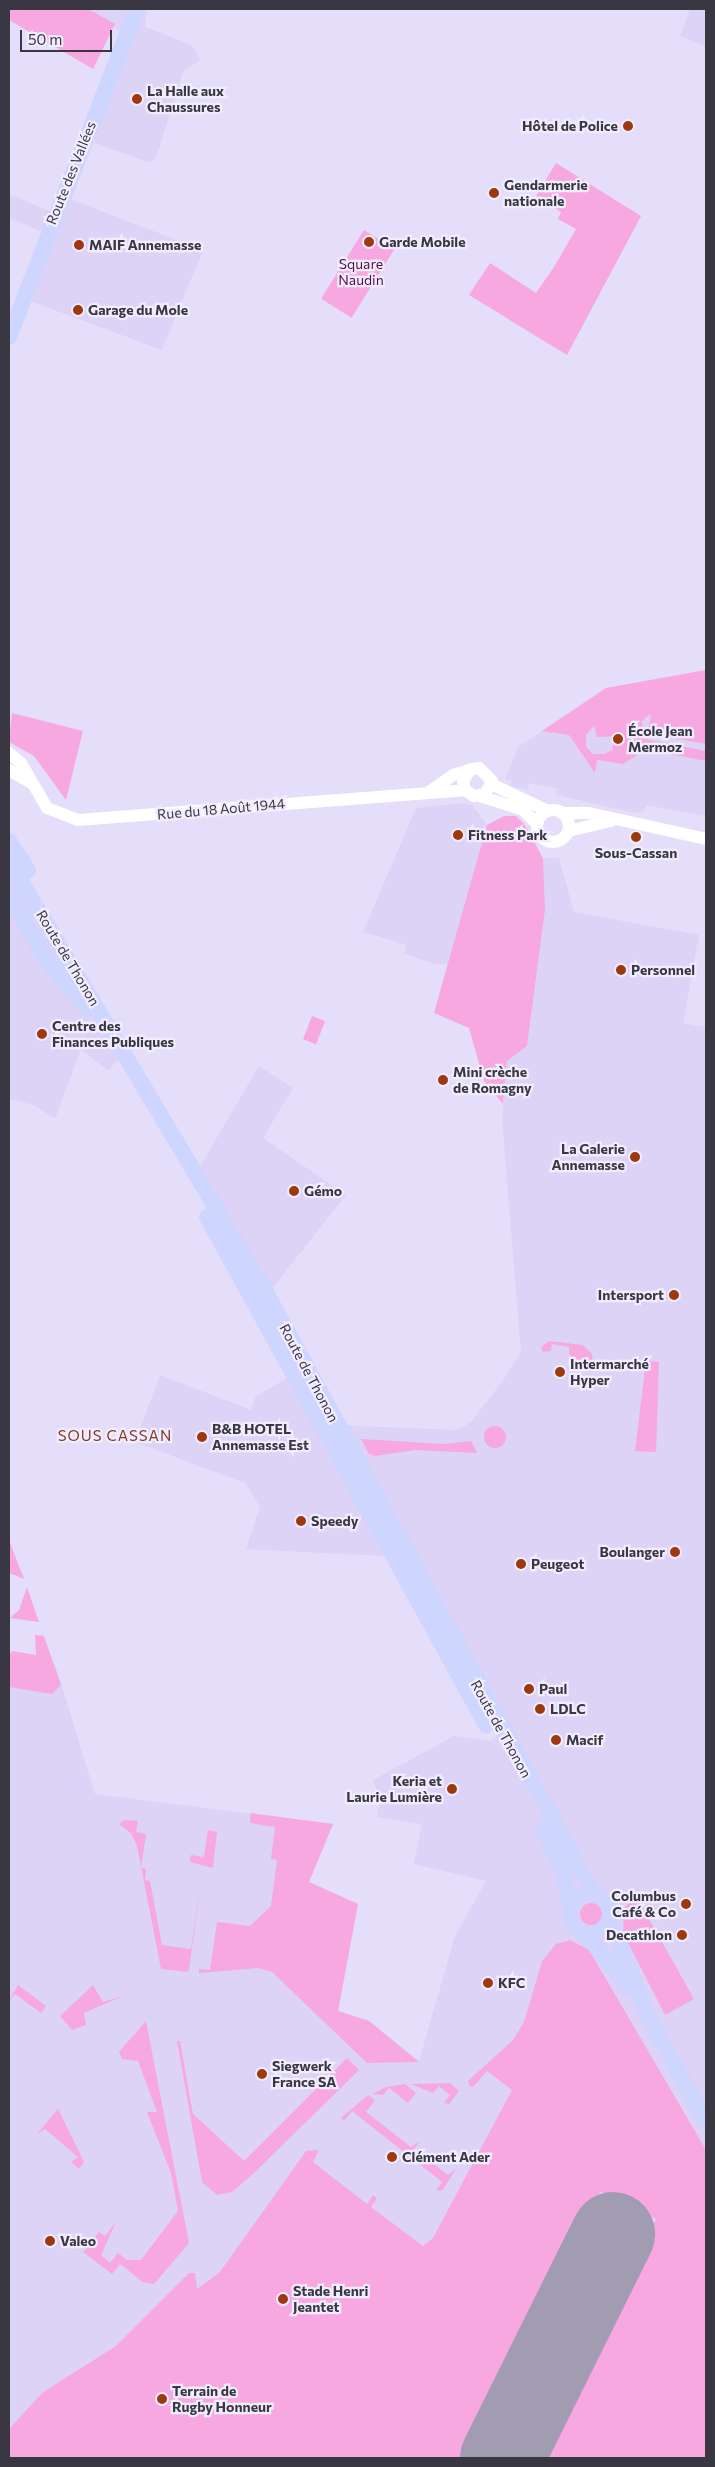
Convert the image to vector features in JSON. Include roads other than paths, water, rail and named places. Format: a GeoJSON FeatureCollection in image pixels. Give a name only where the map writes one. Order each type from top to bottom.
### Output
{"type":"FeatureCollection","features":[{"type":"Feature","properties":{"kind":"main road","name":"Route des Vallées"},"geometry":{"type":"LineString","coordinates":[[9,337],[136,9]]}},
{"type":"Feature","properties":{"kind":"main road"},"geometry":{"type":"LineString","coordinates":[[9,841],[105,1001],[155,1105]]}},
{"type":"Feature","properties":{"kind":"main road","name":"Route de Thonon"},"geometry":{"type":"LineString","coordinates":[[9,861],[266,1292],[594,1894]]}},
{"type":"Feature","properties":{"kind":"main road","name":"Route de Thonon"},"geometry":{"type":"LineString","coordinates":[[9,875],[272,1330],[337,1456],[545,1832],[571,1908]]}},
{"type":"Feature","properties":{"kind":"main road"},"geometry":{"type":"LineString","coordinates":[[9,895],[51,967],[88,1009]]}},
{"type":"Feature","properties":{"kind":"main road"},"geometry":{"type":"LineString","coordinates":[[337,1456],[355,1458]]}},
{"type":"Feature","properties":{"kind":"main road"},"geometry":{"type":"LineString","coordinates":[[646,2012],[585,1933],[572,1923],[571,1908],[578,1897],[594,1894],[607,1902],[610,1920],[646,2012],[706,2123]]}},
{"type":"Feature","properties":{"kind":"main road"},"geometry":{"type":"LineString","coordinates":[[585,1933],[600,1932],[610,1920]]}},
{"type":"Feature","properties":{"kind":"street","name":"Rue du 18 Août 1944"},"geometry":{"type":"LineString","coordinates":[[9,753],[19,760],[30,782],[47,808],[78,820],[465,790]]}},
{"type":"Feature","properties":{"kind":"street","name":"Rue du 18 Août 1944"},"geometry":{"type":"LineString","coordinates":[[9,770],[30,782]]}},
{"type":"Feature","properties":{"kind":"street"},"geometry":{"type":"LineString","coordinates":[[470,770],[463,781],[465,790],[523,810],[537,824],[548,841],[562,839],[568,831],[611,821]]}},
{"type":"Feature","properties":{"kind":"street"},"geometry":{"type":"LineString","coordinates":[[430,792],[453,775],[470,770],[486,770],[491,784],[548,811],[589,813],[611,821],[706,839]]}},
{"type":"Feature","properties":{"kind":"street"},"geometry":{"type":"LineString","coordinates":[[480,796],[491,784]]}},
{"type":"Feature","properties":{"kind":"street"},"geometry":{"type":"LineString","coordinates":[[537,824],[548,811]]}},
{"type":"Feature","properties":{"kind":"street"},"geometry":{"type":"LineString","coordinates":[[562,813],[568,831]]}},
{"type":"Feature","properties":{"kind":"place","name":"La Halle aux Chaussures"},"geometry":{"type":"Point","coordinates":[137,99]}},
{"type":"Feature","properties":{"kind":"place","name":"Hôtel de Police"},"geometry":{"type":"Point","coordinates":[628,126]}},
{"type":"Feature","properties":{"kind":"place","name":"Gendarmerie nationale"},"geometry":{"type":"Point","coordinates":[494,193]}},
{"type":"Feature","properties":{"kind":"place","name":"Garde Mobile"},"geometry":{"type":"Point","coordinates":[369,242]}},
{"type":"Feature","properties":{"kind":"place","name":"MAIF Annemasse"},"geometry":{"type":"Point","coordinates":[79,245]}},
{"type":"Feature","properties":{"kind":"place","name":"Garage du Mole"},"geometry":{"type":"Point","coordinates":[78,310]}},
{"type":"Feature","properties":{"kind":"place","name":"École Jean Mermoz"},"geometry":{"type":"Point","coordinates":[618,739]}},
{"type":"Feature","properties":{"kind":"place","name":"Fitness Park"},"geometry":{"type":"Point","coordinates":[458,835]}},
{"type":"Feature","properties":{"kind":"place","name":"Sous-Cassan"},"geometry":{"type":"Point","coordinates":[636,837]}},
{"type":"Feature","properties":{"kind":"place","name":"Personnel"},"geometry":{"type":"Point","coordinates":[621,970]}},
{"type":"Feature","properties":{"kind":"place","name":"Centre des Finances Publiques"},"geometry":{"type":"Point","coordinates":[42,1034]}},
{"type":"Feature","properties":{"kind":"place","name":"Mini crèche de Romagny"},"geometry":{"type":"Point","coordinates":[443,1080]}},
{"type":"Feature","properties":{"kind":"place","name":"La Galerie Annemasse"},"geometry":{"type":"Point","coordinates":[635,1157]}},
{"type":"Feature","properties":{"kind":"place","name":"Gémo"},"geometry":{"type":"Point","coordinates":[294,1191]}},
{"type":"Feature","properties":{"kind":"place","name":"Intersport"},"geometry":{"type":"Point","coordinates":[674,1295]}},
{"type":"Feature","properties":{"kind":"place","name":"Intermarché Hyper"},"geometry":{"type":"Point","coordinates":[560,1372]}},
{"type":"Feature","properties":{"kind":"place","name":"B&B HOTEL Annemasse Est"},"geometry":{"type":"Point","coordinates":[202,1437]}},
{"type":"Feature","properties":{"kind":"place","name":"Speedy"},"geometry":{"type":"Point","coordinates":[301,1521]}},
{"type":"Feature","properties":{"kind":"place","name":"Boulanger"},"geometry":{"type":"Point","coordinates":[675,1552]}},
{"type":"Feature","properties":{"kind":"place","name":"Peugeot"},"geometry":{"type":"Point","coordinates":[521,1564]}},
{"type":"Feature","properties":{"kind":"place","name":"Paul"},"geometry":{"type":"Point","coordinates":[529,1689]}},
{"type":"Feature","properties":{"kind":"place","name":"LDLC"},"geometry":{"type":"Point","coordinates":[540,1709]}},
{"type":"Feature","properties":{"kind":"place","name":"Macif"},"geometry":{"type":"Point","coordinates":[556,1740]}},
{"type":"Feature","properties":{"kind":"place","name":"Keria et Laurie Lumière"},"geometry":{"type":"Point","coordinates":[452,1789]}},
{"type":"Feature","properties":{"kind":"place","name":"Columbus Café & Co"},"geometry":{"type":"Point","coordinates":[686,1904]}},
{"type":"Feature","properties":{"kind":"place","name":"Decathlon"},"geometry":{"type":"Point","coordinates":[682,1935]}},
{"type":"Feature","properties":{"kind":"place","name":"KFC"},"geometry":{"type":"Point","coordinates":[488,1983]}},
{"type":"Feature","properties":{"kind":"place","name":"Siegwerk France SA"},"geometry":{"type":"Point","coordinates":[262,2074]}},
{"type":"Feature","properties":{"kind":"place","name":"Clément Ader"},"geometry":{"type":"Point","coordinates":[392,2157]}},
{"type":"Feature","properties":{"kind":"place","name":"Valeo"},"geometry":{"type":"Point","coordinates":[50,2241]}},
{"type":"Feature","properties":{"kind":"place","name":"Stade Henri Jeantet"},"geometry":{"type":"Point","coordinates":[283,2299]}},
{"type":"Feature","properties":{"kind":"place","name":"Terrain de Rugby Honneur"},"geometry":{"type":"Point","coordinates":[162,2399]}},
{"type":"Feature","properties":{"kind":"district","name":"SOUS CASSAN"},"geometry":{"type":"Point","coordinates":[115,1436]}},
{"type":"Feature","properties":{"kind":"park label","name":"Square Naudin"},"geometry":{"type":"Point","coordinates":[361,272]}}]}
